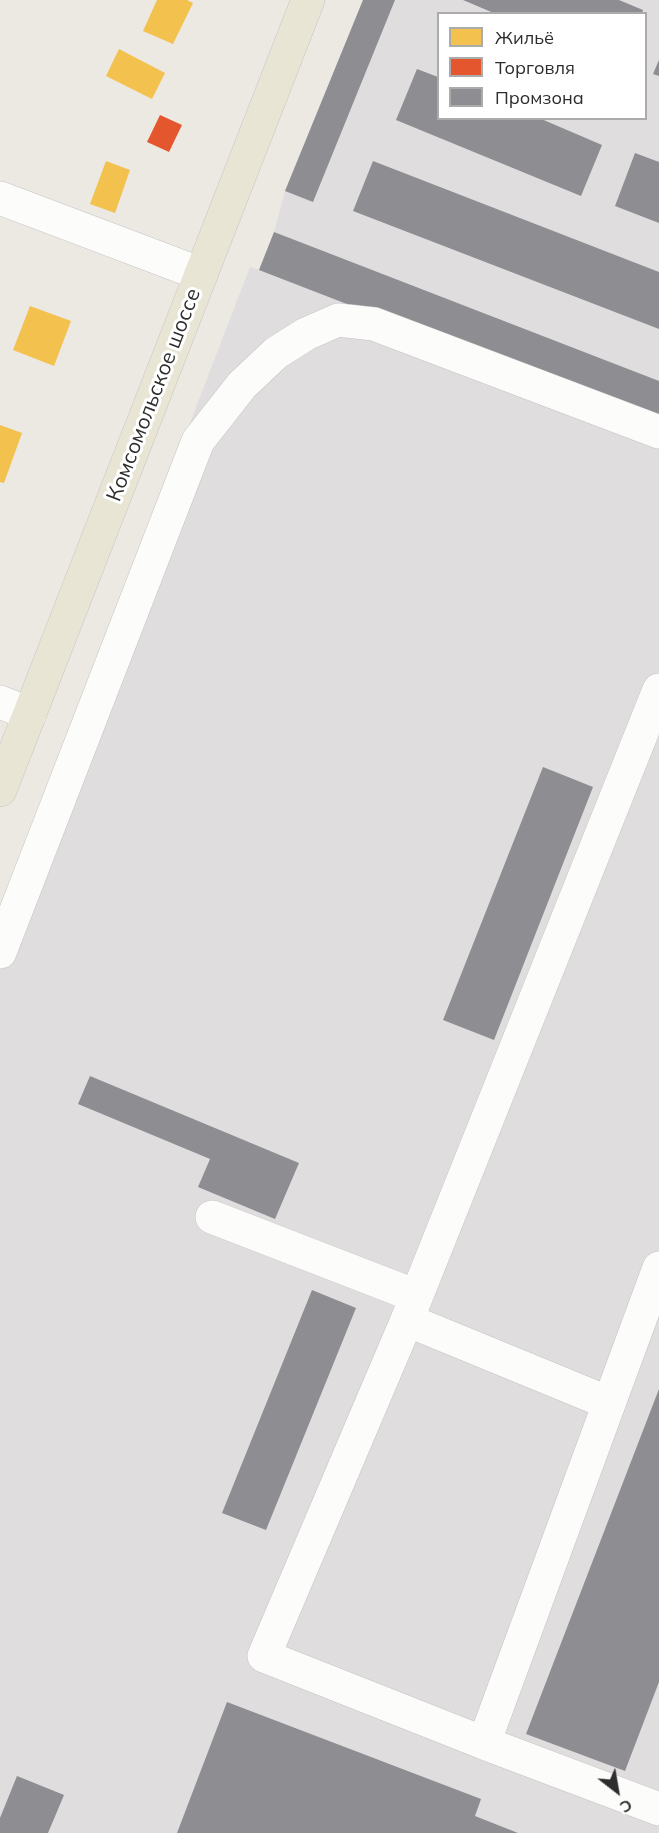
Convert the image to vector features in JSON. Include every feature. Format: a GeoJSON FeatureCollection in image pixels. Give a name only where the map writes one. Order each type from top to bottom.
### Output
{"type":"FeatureCollection","features":[{"type":"Feature","properties":{"kind":"main road","name":"Комсомольское шоссе"},"geometry":{"type":"LineString","coordinates":[[0,790],[308,0]]}},
{"type":"Feature","properties":{"kind":"street"},"geometry":{"type":"LineString","coordinates":[[0,198],[201,274]]}},
{"type":"Feature","properties":{"kind":"street"},"geometry":{"type":"LineString","coordinates":[[0,952],[198,441],[242,385],[276,353],[306,334],[338,320],[374,324],[659,432]]}},
{"type":"Feature","properties":{"kind":"street"},"geometry":{"type":"LineString","coordinates":[[659,690],[412,1308],[264,1656],[659,1809]]}},
{"type":"Feature","properties":{"kind":"street"},"geometry":{"type":"LineString","coordinates":[[0,702],[30,714]]}},
{"type":"Feature","properties":{"kind":"street"},"geometry":{"type":"LineString","coordinates":[[212,1217],[412,1308],[609,1403]]}},
{"type":"Feature","properties":{"kind":"street"},"geometry":{"type":"LineString","coordinates":[[484,1743],[659,1268]]}},
{"type":"Feature","properties":{"kind":"shaded area"},"geometry":{"type":"Polygon","coordinates":[[[363,0],[659,0],[659,1833],[0,1833],[0,916],[250,267],[259,270],[274,232],[285,191],[363,0]]]}},
{"type":"Feature","properties":{"kind":"building: Жильё"},"geometry":{"type":"Polygon","coordinates":[[[157,0],[187,0],[193,3],[173,44],[143,31],[157,0]]]}},
{"type":"Feature","properties":{"kind":"building: Жильё"},"geometry":{"type":"Polygon","coordinates":[[[119,49],[165,73],[152,99],[106,76],[119,49]]]}},
{"type":"Feature","properties":{"kind":"building: Жильё"},"geometry":{"type":"Polygon","coordinates":[[[106,161],[130,170],[115,213],[90,204],[106,161]]]}},
{"type":"Feature","properties":{"kind":"building: Жильё"},"geometry":{"type":"Polygon","coordinates":[[[30,306],[71,321],[54,366],[13,350],[30,306]]]}},
{"type":"Feature","properties":{"kind":"building: Жильё"},"geometry":{"type":"Polygon","coordinates":[[[0,425],[22,433],[4,483],[0,482],[0,425]]]}},
{"type":"Feature","properties":{"kind":"building: Торговля"},"geometry":{"type":"Polygon","coordinates":[[[160,115],[182,125],[169,152],[147,142],[160,115]]]}},
{"type":"Feature","properties":{"kind":"building: Промзона"},"geometry":{"type":"Polygon","coordinates":[[[363,0],[395,0],[313,202],[285,191],[363,0]]]}},
{"type":"Feature","properties":{"kind":"building: Промзона"},"geometry":{"type":"Polygon","coordinates":[[[463,0],[619,0],[643,10],[642,12],[491,12],[463,0]]]}},
{"type":"Feature","properties":{"kind":"building: Промзона"},"geometry":{"type":"Polygon","coordinates":[[[659,60],[659,76],[653,74],[659,60]]]}},
{"type":"Feature","properties":{"kind":"building: Промзона"},"geometry":{"type":"Polygon","coordinates":[[[417,69],[437,77],[437,120],[544,120],[602,145],[581,196],[396,120],[417,69]]]}},
{"type":"Feature","properties":{"kind":"building: Промзона"},"geometry":{"type":"Polygon","coordinates":[[[635,153],[659,162],[659,223],[615,206],[635,153]]]}},
{"type":"Feature","properties":{"kind":"building: Промзона"},"geometry":{"type":"Polygon","coordinates":[[[373,161],[659,272],[659,329],[353,211],[373,161]]]}},
{"type":"Feature","properties":{"kind":"building: Промзона"},"geometry":{"type":"Polygon","coordinates":[[[274,232],[659,381],[659,425],[259,270],[274,232]]]}},
{"type":"Feature","properties":{"kind":"building: Промзона"},"geometry":{"type":"Polygon","coordinates":[[[543,767],[593,787],[494,1040],[443,1020],[543,767]]]}},
{"type":"Feature","properties":{"kind":"building: Промзона"},"geometry":{"type":"Polygon","coordinates":[[[90,1076],[299,1163],[275,1219],[198,1187],[210,1159],[78,1104],[90,1076]]]}},
{"type":"Feature","properties":{"kind":"building: Промзона"},"geometry":{"type":"Polygon","coordinates":[[[312,1290],[356,1308],[266,1530],[222,1513],[312,1290]]]}},
{"type":"Feature","properties":{"kind":"building: Промзона"},"geometry":{"type":"Polygon","coordinates":[[[659,1389],[659,1682],[625,1771],[526,1734],[659,1389]]]}},
{"type":"Feature","properties":{"kind":"building: Промзона"},"geometry":{"type":"Polygon","coordinates":[[[227,1702],[481,1799],[475,1816],[518,1833],[177,1833],[227,1702]]]}},
{"type":"Feature","properties":{"kind":"building: Промзона"},"geometry":{"type":"Polygon","coordinates":[[[17,1776],[64,1795],[48,1833],[0,1833],[0,1818],[17,1776]]]}}]}
